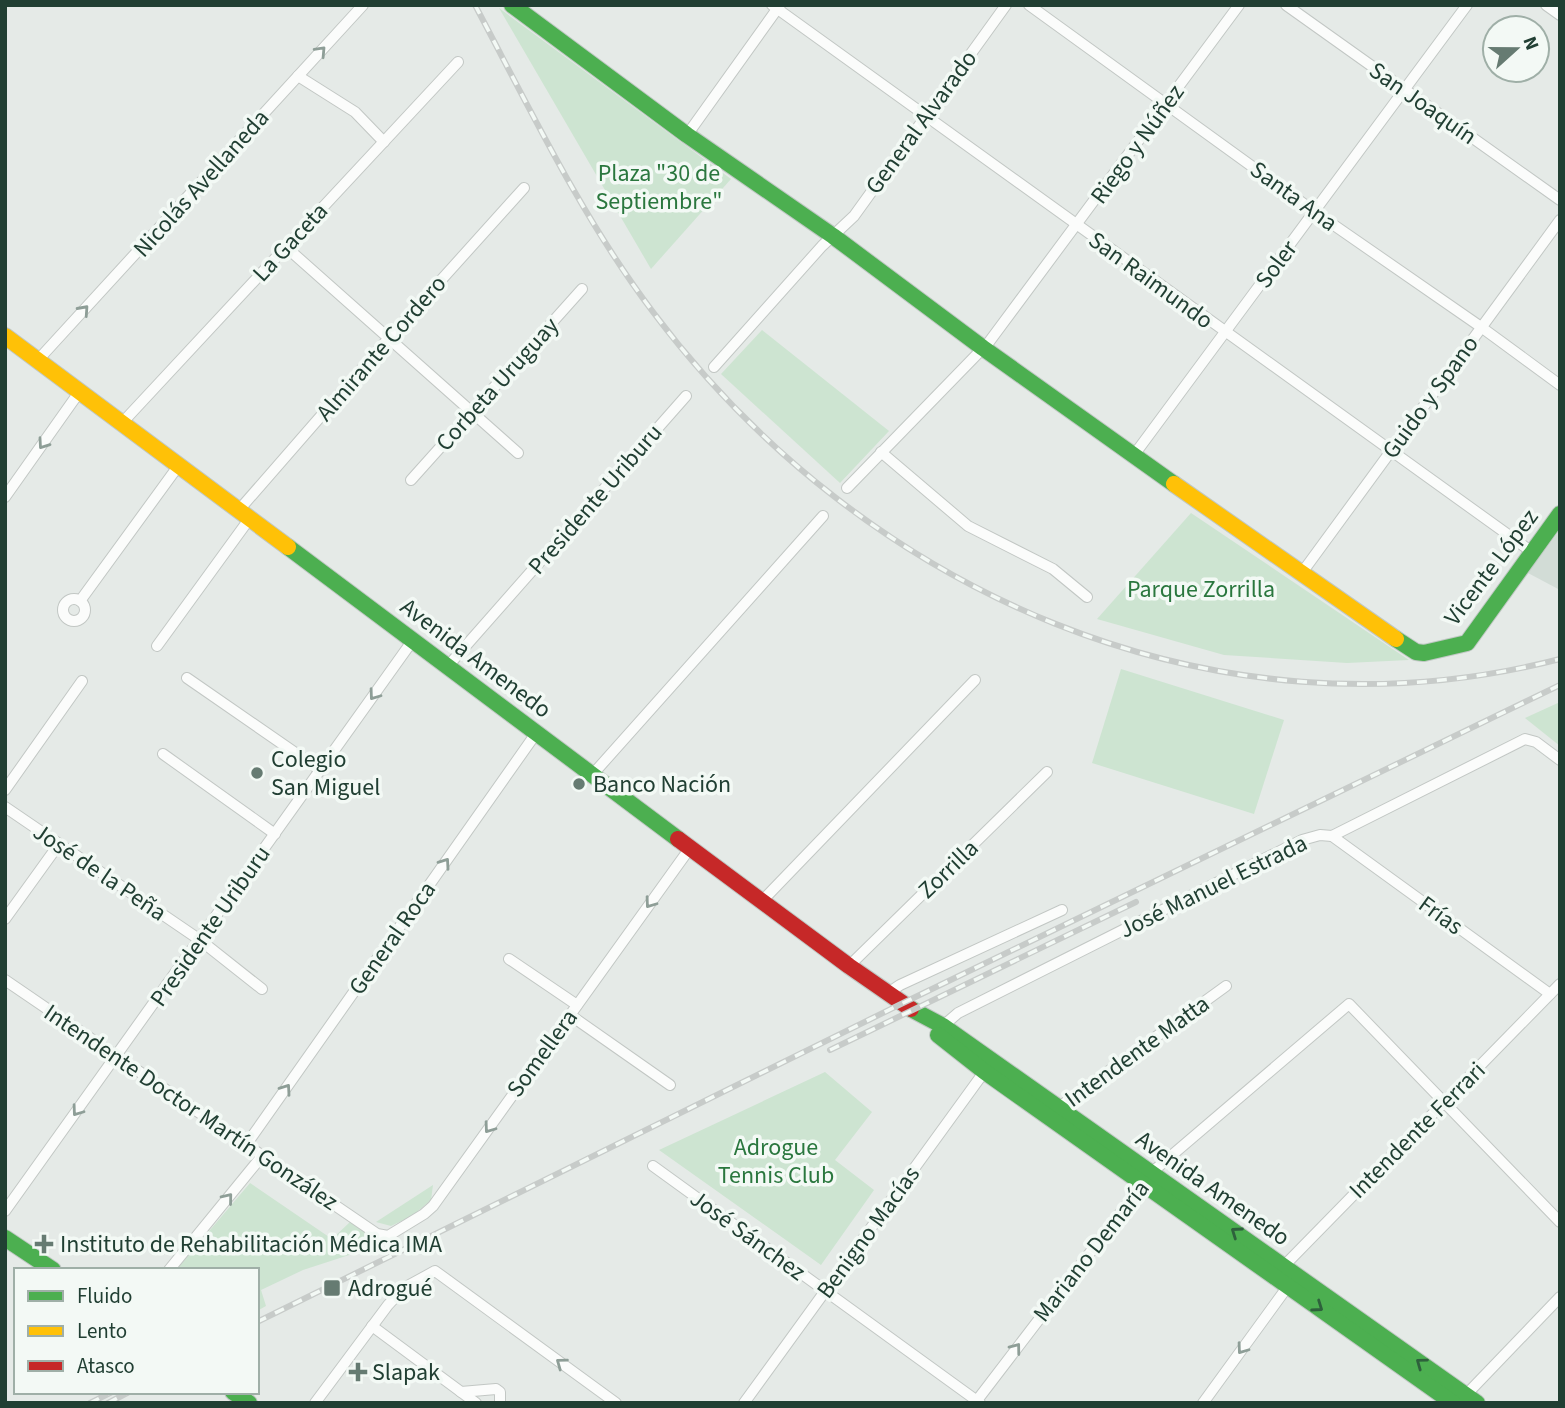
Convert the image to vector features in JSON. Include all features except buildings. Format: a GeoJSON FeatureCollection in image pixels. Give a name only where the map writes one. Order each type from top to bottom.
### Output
{"type":"FeatureCollection","features":[{"type":"Feature","properties":{"kind":"street","name":"Nicolás Avellaneda"},"geometry":{"type":"LineString","coordinates":[[38,360],[363,5]]}},
{"type":"Feature","properties":{"kind":"street"},"geometry":{"type":"LineString","coordinates":[[512,5],[687,135],[833,236],[983,348],[1301,574]]}},
{"type":"Feature","properties":{"kind":"street","name":"General Alvarado"},"geometry":{"type":"LineString","coordinates":[[833,236],[854,216],[1006,5]]}},
{"type":"Feature","properties":{"kind":"street","name":"Santa Ana"},"geometry":{"type":"LineString","coordinates":[[1029,5],[1560,385]]}},
{"type":"Feature","properties":{"kind":"street","name":"Riego y Núñez"},"geometry":{"type":"LineString","coordinates":[[983,348],[1077,226],[1239,5]]}},
{"type":"Feature","properties":{"kind":"street","name":"San Joaquín"},"geometry":{"type":"LineString","coordinates":[[1286,5],[1560,200]]}},
{"type":"Feature","properties":{"kind":"street","name":"Soler"},"geometry":{"type":"LineString","coordinates":[[1134,455],[1467,5]]}},
{"type":"Feature","properties":{"kind":"street"},"geometry":{"type":"LineString","coordinates":[[1546,5],[1560,15]]}},
{"type":"Feature","properties":{"kind":"street"},"geometry":{"type":"LineString","coordinates":[[687,135],[777,7]]}},
{"type":"Feature","properties":{"kind":"street","name":"San Raimundo"},"geometry":{"type":"LineString","coordinates":[[777,7],[1532,552]]}},
{"type":"Feature","properties":{"kind":"street","name":"La Gaceta"},"geometry":{"type":"LineString","coordinates":[[122,423],[458,62]]}},
{"type":"Feature","properties":{"kind":"street"},"geometry":{"type":"LineString","coordinates":[[298,76],[355,112],[384,142]]}},
{"type":"Feature","properties":{"kind":"street","name":"Almirante Cordero"},"geometry":{"type":"LineString","coordinates":[[157,646],[244,514],[388,339],[524,188]]}},
{"type":"Feature","properties":{"kind":"street","name":"Guido y Spano"},"geometry":{"type":"LineString","coordinates":[[1301,574],[1560,220]]}},
{"type":"Feature","properties":{"kind":"street"},"geometry":{"type":"LineString","coordinates":[[714,367],[833,236]]}},
{"type":"Feature","properties":{"kind":"street"},"geometry":{"type":"LineString","coordinates":[[286,247],[517,453]]}},
{"type":"Feature","properties":{"kind":"street","name":"Corbeta Uruguay"},"geometry":{"type":"LineString","coordinates":[[411,480],[582,289]]}},
{"type":"Feature","properties":{"kind":"street","name":"Avenida Amenedo"},"geometry":{"type":"LineString","coordinates":[[5,336],[849,965],[920,1015],[943,1026],[989,1067]]}},
{"type":"Feature","properties":{"kind":"street"},"geometry":{"type":"LineString","coordinates":[[847,488],[983,348]]}},
{"type":"Feature","properties":{"kind":"street"},"geometry":{"type":"LineString","coordinates":[[5,496],[80,391]]}},
{"type":"Feature","properties":{"kind":"street","name":"Presidente Uriburu"},"geometry":{"type":"LineString","coordinates":[[448,666],[686,396]]}},
{"type":"Feature","properties":{"kind":"street"},"geometry":{"type":"LineString","coordinates":[[881,452],[968,526],[1053,569],[1087,597]]}},
{"type":"Feature","properties":{"kind":"street"},"geometry":{"type":"LineString","coordinates":[[80,601],[179,465]]}},
{"type":"Feature","properties":{"kind":"street","name":"Vicente López"},"geometry":{"type":"LineString","coordinates":[[1301,574],[1416,652],[1424,653],[1467,643],[1560,514]]}},
{"type":"Feature","properties":{"kind":"street"},"geometry":{"type":"LineString","coordinates":[[593,774],[823,516]]}},
{"type":"Feature","properties":{"kind":"street","name":"Presidente Uriburu"},"geometry":{"type":"LineString","coordinates":[[5,1211],[413,640]]}},
{"type":"Feature","properties":{"kind":"street"},"geometry":{"type":"LineString","coordinates":[[187,678],[320,770]]}},
{"type":"Feature","properties":{"kind":"street"},"geometry":{"type":"LineString","coordinates":[[762,901],[975,680]]}},
{"type":"Feature","properties":{"kind":"street"},"geometry":{"type":"LineString","coordinates":[[5,790],[82,681]]}},
{"type":"Feature","properties":{"kind":"street","name":"General Roca"},"geometry":{"type":"LineString","coordinates":[[246,1145],[537,732]]}},
{"type":"Feature","properties":{"kind":"street","name":"José Manuel Estrada"},"geometry":{"type":"LineString","coordinates":[[943,1026],[958,1013],[1302,840],[1320,835],[1332,836],[1525,739],[1536,742],[1560,760]]}},
{"type":"Feature","properties":{"kind":"street"},"geometry":{"type":"LineString","coordinates":[[163,754],[275,834]]}},
{"type":"Feature","properties":{"kind":"street","name":"Zorrilla"},"geometry":{"type":"LineString","coordinates":[[849,965],[1047,772]]}},
{"type":"Feature","properties":{"kind":"street","name":"José de la Peña"},"geometry":{"type":"LineString","coordinates":[[5,807],[200,940],[262,989]]}},
{"type":"Feature","properties":{"kind":"street","name":"Frías"},"geometry":{"type":"LineString","coordinates":[[1332,836],[1550,994]]}},
{"type":"Feature","properties":{"kind":"street"},"geometry":{"type":"LineString","coordinates":[[5,919],[59,844]]}},
{"type":"Feature","properties":{"kind":"street","name":"Somellera"},"geometry":{"type":"LineString","coordinates":[[377,1234],[388,1236],[429,1211],[690,848]]}},
{"type":"Feature","properties":{"kind":"street"},"geometry":{"type":"LineString","coordinates":[[888,993],[1062,910]]}},
{"type":"Feature","properties":{"kind":"street"},"geometry":{"type":"LineString","coordinates":[[509,959],[577,1005]]}},
{"type":"Feature","properties":{"kind":"street","name":"Intendente Doctor Martín González"},"geometry":{"type":"LineString","coordinates":[[5,980],[377,1234]]}},
{"type":"Feature","properties":{"kind":"street","name":"Intendente Ferrari"},"geometry":{"type":"LineString","coordinates":[[1203,1403],[1286,1275],[1446,1101],[1560,984]]}},
{"type":"Feature","properties":{"kind":"street","name":"Intendente Matta"},"geometry":{"type":"LineString","coordinates":[[1053,1112],[1226,986]]}},
{"type":"Feature","properties":{"kind":"street","name":"Mariano Demaría"},"geometry":{"type":"LineString","coordinates":[[977,1402],[1147,1178],[1349,1003],[1446,1101]]}},
{"type":"Feature","properties":{"kind":"street"},"geometry":{"type":"LineString","coordinates":[[570,1015],[670,1085]]}},
{"type":"Feature","properties":{"kind":"street","name":"Avenida Amenedo"},"geometry":{"type":"LineString","coordinates":[[920,1015],[930,1028],[1464,1401]]}},
{"type":"Feature","properties":{"kind":"street","name":"Benigno Macías"},"geometry":{"type":"LineString","coordinates":[[744,1403],[989,1067]]}},
{"type":"Feature","properties":{"kind":"street"},"geometry":{"type":"LineString","coordinates":[[1446,1101],[1560,1222]]}},
{"type":"Feature","properties":{"kind":"street"},"geometry":{"type":"LineString","coordinates":[[171,1268],[262,1156]]}},
{"type":"Feature","properties":{"kind":"street","name":"José Sánchez"},"geometry":{"type":"LineString","coordinates":[[653,1166],[977,1402]]}},
{"type":"Feature","properties":{"kind":"street"},"geometry":{"type":"LineString","coordinates":[[5,1238],[49,1268]]}},
{"type":"Feature","properties":{"kind":"street"},"geometry":{"type":"LineString","coordinates":[[315,1403],[404,1287],[435,1271],[616,1403]]}},
{"type":"Feature","properties":{"kind":"street"},"geometry":{"type":"LineString","coordinates":[[1464,1401],[1560,1297]]}},
{"type":"Feature","properties":{"kind":"street"},"geometry":{"type":"LineString","coordinates":[[372,1326],[476,1403]]}},
{"type":"Feature","properties":{"kind":"street"},"geometry":{"type":"LineString","coordinates":[[461,1392],[496,1389],[500,1392],[500,1403]]}},
{"type":"Feature","properties":{"kind":"shaded area"},"geometry":{"type":"Polygon","coordinates":[[[1560,530],[1560,590],[1528,573],[1560,530]]]}},
{"type":"Feature","properties":{"kind":"green space","name":"Plaza \"30 de Septiembre\""},"geometry":{"type":"Polygon","coordinates":[[[499,8],[731,179],[651,269],[499,8]]]}},
{"type":"Feature","properties":{"kind":"green space"},"geometry":{"type":"Polygon","coordinates":[[[762,330],[889,431],[840,483],[721,374],[762,330]]]}},
{"type":"Feature","properties":{"kind":"green space","name":"Parque Zorrilla"},"geometry":{"type":"Polygon","coordinates":[[[1191,513],[1409,660],[1347,663],[1224,655],[1097,619],[1191,513]]]}},
{"type":"Feature","properties":{"kind":"green space"},"geometry":{"type":"Polygon","coordinates":[[[1121,669],[1284,720],[1254,814],[1092,763],[1121,669]]]}},
{"type":"Feature","properties":{"kind":"green space"},"geometry":{"type":"Polygon","coordinates":[[[1560,702],[1560,746],[1525,718],[1560,702]]]}},
{"type":"Feature","properties":{"kind":"green space","name":"Adrogue Tennis Club"},"geometry":{"type":"Polygon","coordinates":[[[825,1072],[872,1112],[835,1160],[874,1190],[821,1265],[659,1150],[825,1072]]]}},
{"type":"Feature","properties":{"kind":"green space"},"geometry":{"type":"Polygon","coordinates":[[[250,1183],[332,1239],[350,1222],[383,1244],[303,1270],[261,1290],[266,1306],[259,1310],[259,1268],[178,1268],[250,1183]]]}},
{"type":"Feature","properties":{"kind":"green space"},"geometry":{"type":"Polygon","coordinates":[[[433,1185],[431,1200],[412,1216],[391,1226],[376,1222],[433,1185]]]}},
{"type":"Feature","properties":{"kind":"railway"},"geometry":{"type":"LineString","coordinates":[[475,5],[580,201],[653,312],[738,411],[835,497],[941,568],[1056,624],[1176,662],[1302,682],[1430,681],[1560,659]]}},
{"type":"Feature","properties":{"kind":"railway"},"geometry":{"type":"LineString","coordinates":[[259,1321],[903,1003],[1560,685]]}},
{"type":"Feature","properties":{"kind":"railway"},"geometry":{"type":"LineString","coordinates":[[830,1050],[1136,902]]}},
{"type":"Feature","properties":{"kind":"railway"},"geometry":{"type":"LineString","coordinates":[[90,1403],[108,1394]]}},
{"type":"Feature","properties":{"kind":"railway"},"geometry":{"type":"LineString","coordinates":[[108,1403],[125,1394]]}},
{"type":"Feature","properties":{"kind":"traffic: fast"},"geometry":{"type":"LineString","coordinates":[[512,5],[687,135],[833,236],[983,348],[1174,484]]}},
{"type":"Feature","properties":{"kind":"traffic: fast"},"geometry":{"type":"LineString","coordinates":[[1396,639],[1416,652],[1424,653],[1467,643],[1560,514]]}},
{"type":"Feature","properties":{"kind":"traffic: fast"},"geometry":{"type":"LineString","coordinates":[[288,547],[678,839]]}},
{"type":"Feature","properties":{"kind":"traffic: fast"},"geometry":{"type":"LineString","coordinates":[[911,1009],[943,1026],[1477,1403]]}},
{"type":"Feature","properties":{"kind":"traffic: fast"},"geometry":{"type":"LineString","coordinates":[[938,1035],[985,1072],[1453,1403]]}},
{"type":"Feature","properties":{"kind":"traffic: fast"},"geometry":{"type":"LineString","coordinates":[[5,1238],[50,1268]]}},
{"type":"Feature","properties":{"kind":"traffic: fast"},"geometry":{"type":"LineString","coordinates":[[236,1394],[249,1403]]}},
{"type":"Feature","properties":{"kind":"traffic: slow"},"geometry":{"type":"LineString","coordinates":[[5,336],[288,547]]}},
{"type":"Feature","properties":{"kind":"traffic: slow"},"geometry":{"type":"LineString","coordinates":[[1174,484],[1396,639]]}},
{"type":"Feature","properties":{"kind":"traffic: jam"},"geometry":{"type":"LineString","coordinates":[[678,839],[911,1009]]}},
{"type":"Feature","properties":{"kind":"place","name":"Colegio San Miguel"},"geometry":{"type":"Point","coordinates":[257,773]}},
{"type":"Feature","properties":{"kind":"place","name":"Banco Nación"},"geometry":{"type":"Point","coordinates":[579,784]}},
{"type":"Feature","properties":{"kind":"place","name":"Instituto de Rehabilitación Médica IMA"},"geometry":{"type":"Point","coordinates":[44,1244]}},
{"type":"Feature","properties":{"kind":"place","name":"Adrogué"},"geometry":{"type":"Point","coordinates":[332,1288]}},
{"type":"Feature","properties":{"kind":"place","name":"Slapak"},"geometry":{"type":"Point","coordinates":[358,1372]}}]}
